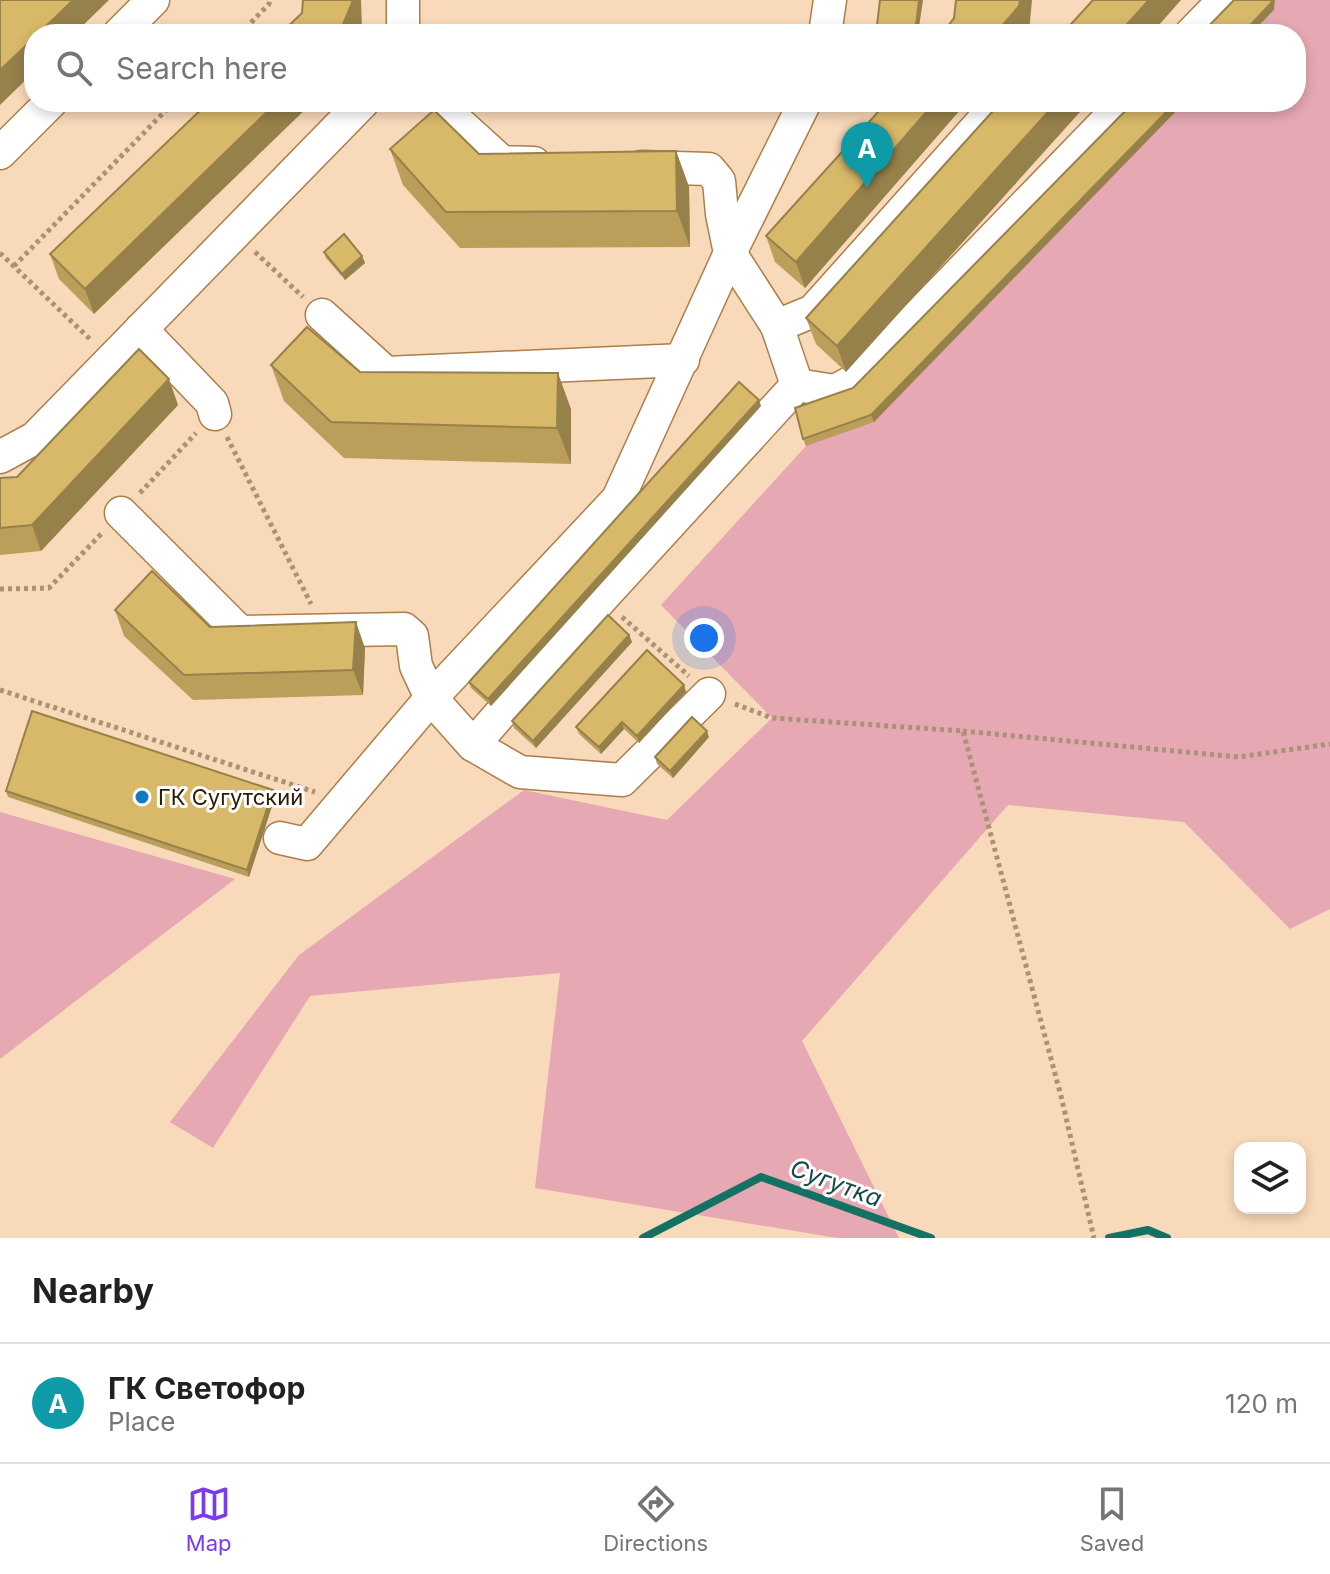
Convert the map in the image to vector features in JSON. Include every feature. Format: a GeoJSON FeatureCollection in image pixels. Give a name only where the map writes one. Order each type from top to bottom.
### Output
{"type":"FeatureCollection","features":[{"type":"Feature","properties":{"kind":"lane"},"geometry":{"type":"LineString","coordinates":[[129,24],[153,0]]}},
{"type":"Feature","properties":{"kind":"lane"},"geometry":{"type":"LineString","coordinates":[[403,0],[403,24]]}},
{"type":"Feature","properties":{"kind":"lane"},"geometry":{"type":"LineString","coordinates":[[826,24],[830,0]]}},
{"type":"Feature","properties":{"kind":"lane"},"geometry":{"type":"LineString","coordinates":[[1201,24],[1224,0]]}},
{"type":"Feature","properties":{"kind":"lane"},"geometry":{"type":"LineString","coordinates":[[0,153],[41,112]]}},
{"type":"Feature","properties":{"kind":"lane"},"geometry":{"type":"LineString","coordinates":[[0,457],[35,438],[353,112]]}},
{"type":"Feature","properties":{"kind":"lane"},"geometry":{"type":"LineString","coordinates":[[280,838],[307,844],[431,698],[618,499],[730,253],[800,112]]}},
{"type":"Feature","properties":{"kind":"lane"},"geometry":{"type":"LineString","coordinates":[[777,326],[813,311],[991,112]]}},
{"type":"Feature","properties":{"kind":"lane"},"geometry":{"type":"LineString","coordinates":[[797,385],[835,391],[857,379],[1115,112]]}},
{"type":"Feature","properties":{"kind":"lane"},"geometry":{"type":"LineString","coordinates":[[451,116],[502,162],[566,164]]}},
{"type":"Feature","properties":{"kind":"lane"},"geometry":{"type":"LineString","coordinates":[[613,166],[709,169],[719,181],[730,253],[777,326],[797,385]]}},
{"type":"Feature","properties":{"kind":"lane"},"geometry":{"type":"LineString","coordinates":[[322,315],[386,373],[683,360]]}},
{"type":"Feature","properties":{"kind":"lane"},"geometry":{"type":"LineString","coordinates":[[141,329],[212,403],[215,414]]}},
{"type":"Feature","properties":{"kind":"lane"},"geometry":{"type":"LineString","coordinates":[[473,745],[601,599],[797,385]]}},
{"type":"Feature","properties":{"kind":"lane"},"geometry":{"type":"LineString","coordinates":[[121,513],[240,632],[404,629],[412,636],[416,666],[431,698],[473,745],[520,772],[622,780],[709,694]]}},
{"type":"Feature","properties":{"kind":"path"},"geometry":{"type":"LineString","coordinates":[[250,24],[270,0]]}},
{"type":"Feature","properties":{"kind":"path"},"geometry":{"type":"LineString","coordinates":[[14,266],[164,112]]}},
{"type":"Feature","properties":{"kind":"path"},"geometry":{"type":"LineString","coordinates":[[235,233],[322,315]]}},
{"type":"Feature","properties":{"kind":"path"},"geometry":{"type":"LineString","coordinates":[[0,253],[112,360]]}},
{"type":"Feature","properties":{"kind":"path"},"geometry":{"type":"LineString","coordinates":[[215,414],[324,631]]}},
{"type":"Feature","properties":{"kind":"path"},"geometry":{"type":"LineString","coordinates":[[601,599],[709,694],[772,718],[963,731],[1238,757],[1330,744]]}},
{"type":"Feature","properties":{"kind":"path"},"geometry":{"type":"LineString","coordinates":[[0,690],[343,801]]}},
{"type":"Feature","properties":{"kind":"path"},"geometry":{"type":"LineString","coordinates":[[963,731],[1061,1096],[1094,1238]]}},
{"type":"Feature","properties":{"kind":"shaded area"},"geometry":{"type":"Polygon","coordinates":[[[1275,0],[1330,0],[1330,909],[1290,929],[1184,822],[1008,805],[802,1041],[899,1238],[837,1238],[535,1188],[560,973],[310,996],[213,1148],[170,1122],[299,955],[524,790],[667,820],[772,718],[661,605],[806,446],[1174,112],[1306,112],[1306,24],[1261,24],[1274,10],[1275,0]]]}},
{"type":"Feature","properties":{"kind":"shaded area"},"geometry":{"type":"Polygon","coordinates":[[[0,812],[235,879],[0,1059],[0,812]]]}},
{"type":"Feature","properties":{"kind":"building"},"geometry":{"type":"Polygon","coordinates":[[[0,0],[73,0],[48,24],[24,24],[24,47],[0,70],[0,0]]]}},
{"type":"Feature","properties":{"kind":"building"},"geometry":{"type":"Polygon","coordinates":[[[303,0],[352,0],[343,24],[290,24],[302,13],[303,0]]]}},
{"type":"Feature","properties":{"kind":"building"},"geometry":{"type":"Polygon","coordinates":[[[880,0],[919,0],[916,24],[877,24],[880,0]]]}},
{"type":"Feature","properties":{"kind":"building"},"geometry":{"type":"Polygon","coordinates":[[[956,0],[1020,0],[1019,6],[1004,24],[950,24],[954,18],[956,0]]]}},
{"type":"Feature","properties":{"kind":"building"},"geometry":{"type":"Polygon","coordinates":[[[1093,0],[1149,0],[1127,24],[1071,24],[1093,0]]]}},
{"type":"Feature","properties":{"kind":"building"},"geometry":{"type":"Polygon","coordinates":[[[1234,0],[1272,0],[1251,24],[1211,24],[1234,0]]]}},
{"type":"Feature","properties":{"kind":"building"},"geometry":{"type":"Polygon","coordinates":[[[199,112],[267,112],[85,289],[50,254],[199,112]]]}},
{"type":"Feature","properties":{"kind":"building"},"geometry":{"type":"Polygon","coordinates":[[[432,112],[436,112],[479,154],[676,151],[677,211],[446,212],[390,149],[432,112]]]}},
{"type":"Feature","properties":{"kind":"building"},"geometry":{"type":"Polygon","coordinates":[[[878,112],[926,112],[796,262],[766,236],[878,112]]]}},
{"type":"Feature","properties":{"kind":"building"},"geometry":{"type":"Polygon","coordinates":[[[992,112],[1048,112],[837,346],[806,318],[992,112]]]}},
{"type":"Feature","properties":{"kind":"building"},"geometry":{"type":"Polygon","coordinates":[[[1124,112],[1166,112],[871,415],[803,439],[795,408],[853,388],[1124,112]]]}},
{"type":"Feature","properties":{"kind":"building"},"geometry":{"type":"Polygon","coordinates":[[[344,234],[362,256],[342,274],[324,252],[344,234]]]}},
{"type":"Feature","properties":{"kind":"building"},"geometry":{"type":"Polygon","coordinates":[[[307,327],[360,372],[558,373],[557,428],[331,422],[271,365],[307,327]]]}},
{"type":"Feature","properties":{"kind":"building"},"geometry":{"type":"Polygon","coordinates":[[[139,349],[169,379],[32,525],[0,528],[0,478],[17,477],[139,349]]]}},
{"type":"Feature","properties":{"kind":"building"},"geometry":{"type":"Polygon","coordinates":[[[739,382],[759,400],[488,699],[469,682],[739,382]]]}},
{"type":"Feature","properties":{"kind":"building"},"geometry":{"type":"Polygon","coordinates":[[[152,571],[210,627],[356,622],[353,670],[184,675],[115,610],[152,571]]]}},
{"type":"Feature","properties":{"kind":"building"},"geometry":{"type":"Polygon","coordinates":[[[608,615],[629,635],[533,741],[512,721],[608,615]]]}},
{"type":"Feature","properties":{"kind":"building"},"geometry":{"type":"Polygon","coordinates":[[[647,650],[684,685],[637,736],[622,722],[599,747],[576,727],[647,650]]]}},
{"type":"Feature","properties":{"kind":"building","name":"ГК Сугутский"},"geometry":{"type":"Polygon","coordinates":[[[32,711],[273,790],[247,870],[6,791],[32,711]]]}},
{"type":"Feature","properties":{"kind":"building"},"geometry":{"type":"Polygon","coordinates":[[[692,717],[707,731],[670,771],[655,757],[692,717]]]}},
{"type":"Feature","properties":{"kind":"waterway","name":"Сугутка"},"geometry":{"type":"LineString","coordinates":[[643,1238],[761,1177],[931,1238]]}},
{"type":"Feature","properties":{"kind":"waterway","name":"Сугутка"},"geometry":{"type":"LineString","coordinates":[[1109,1238],[1148,1230],[1167,1238]]}},
{"type":"Feature","properties":{"kind":"place","name":"ГК Светофор"},"geometry":{"type":"Point","coordinates":[867,188]}},
{"type":"Feature","properties":{"kind":"place","name":"ГК Сугутский"},"geometry":{"type":"Point","coordinates":[142,797]}}]}
